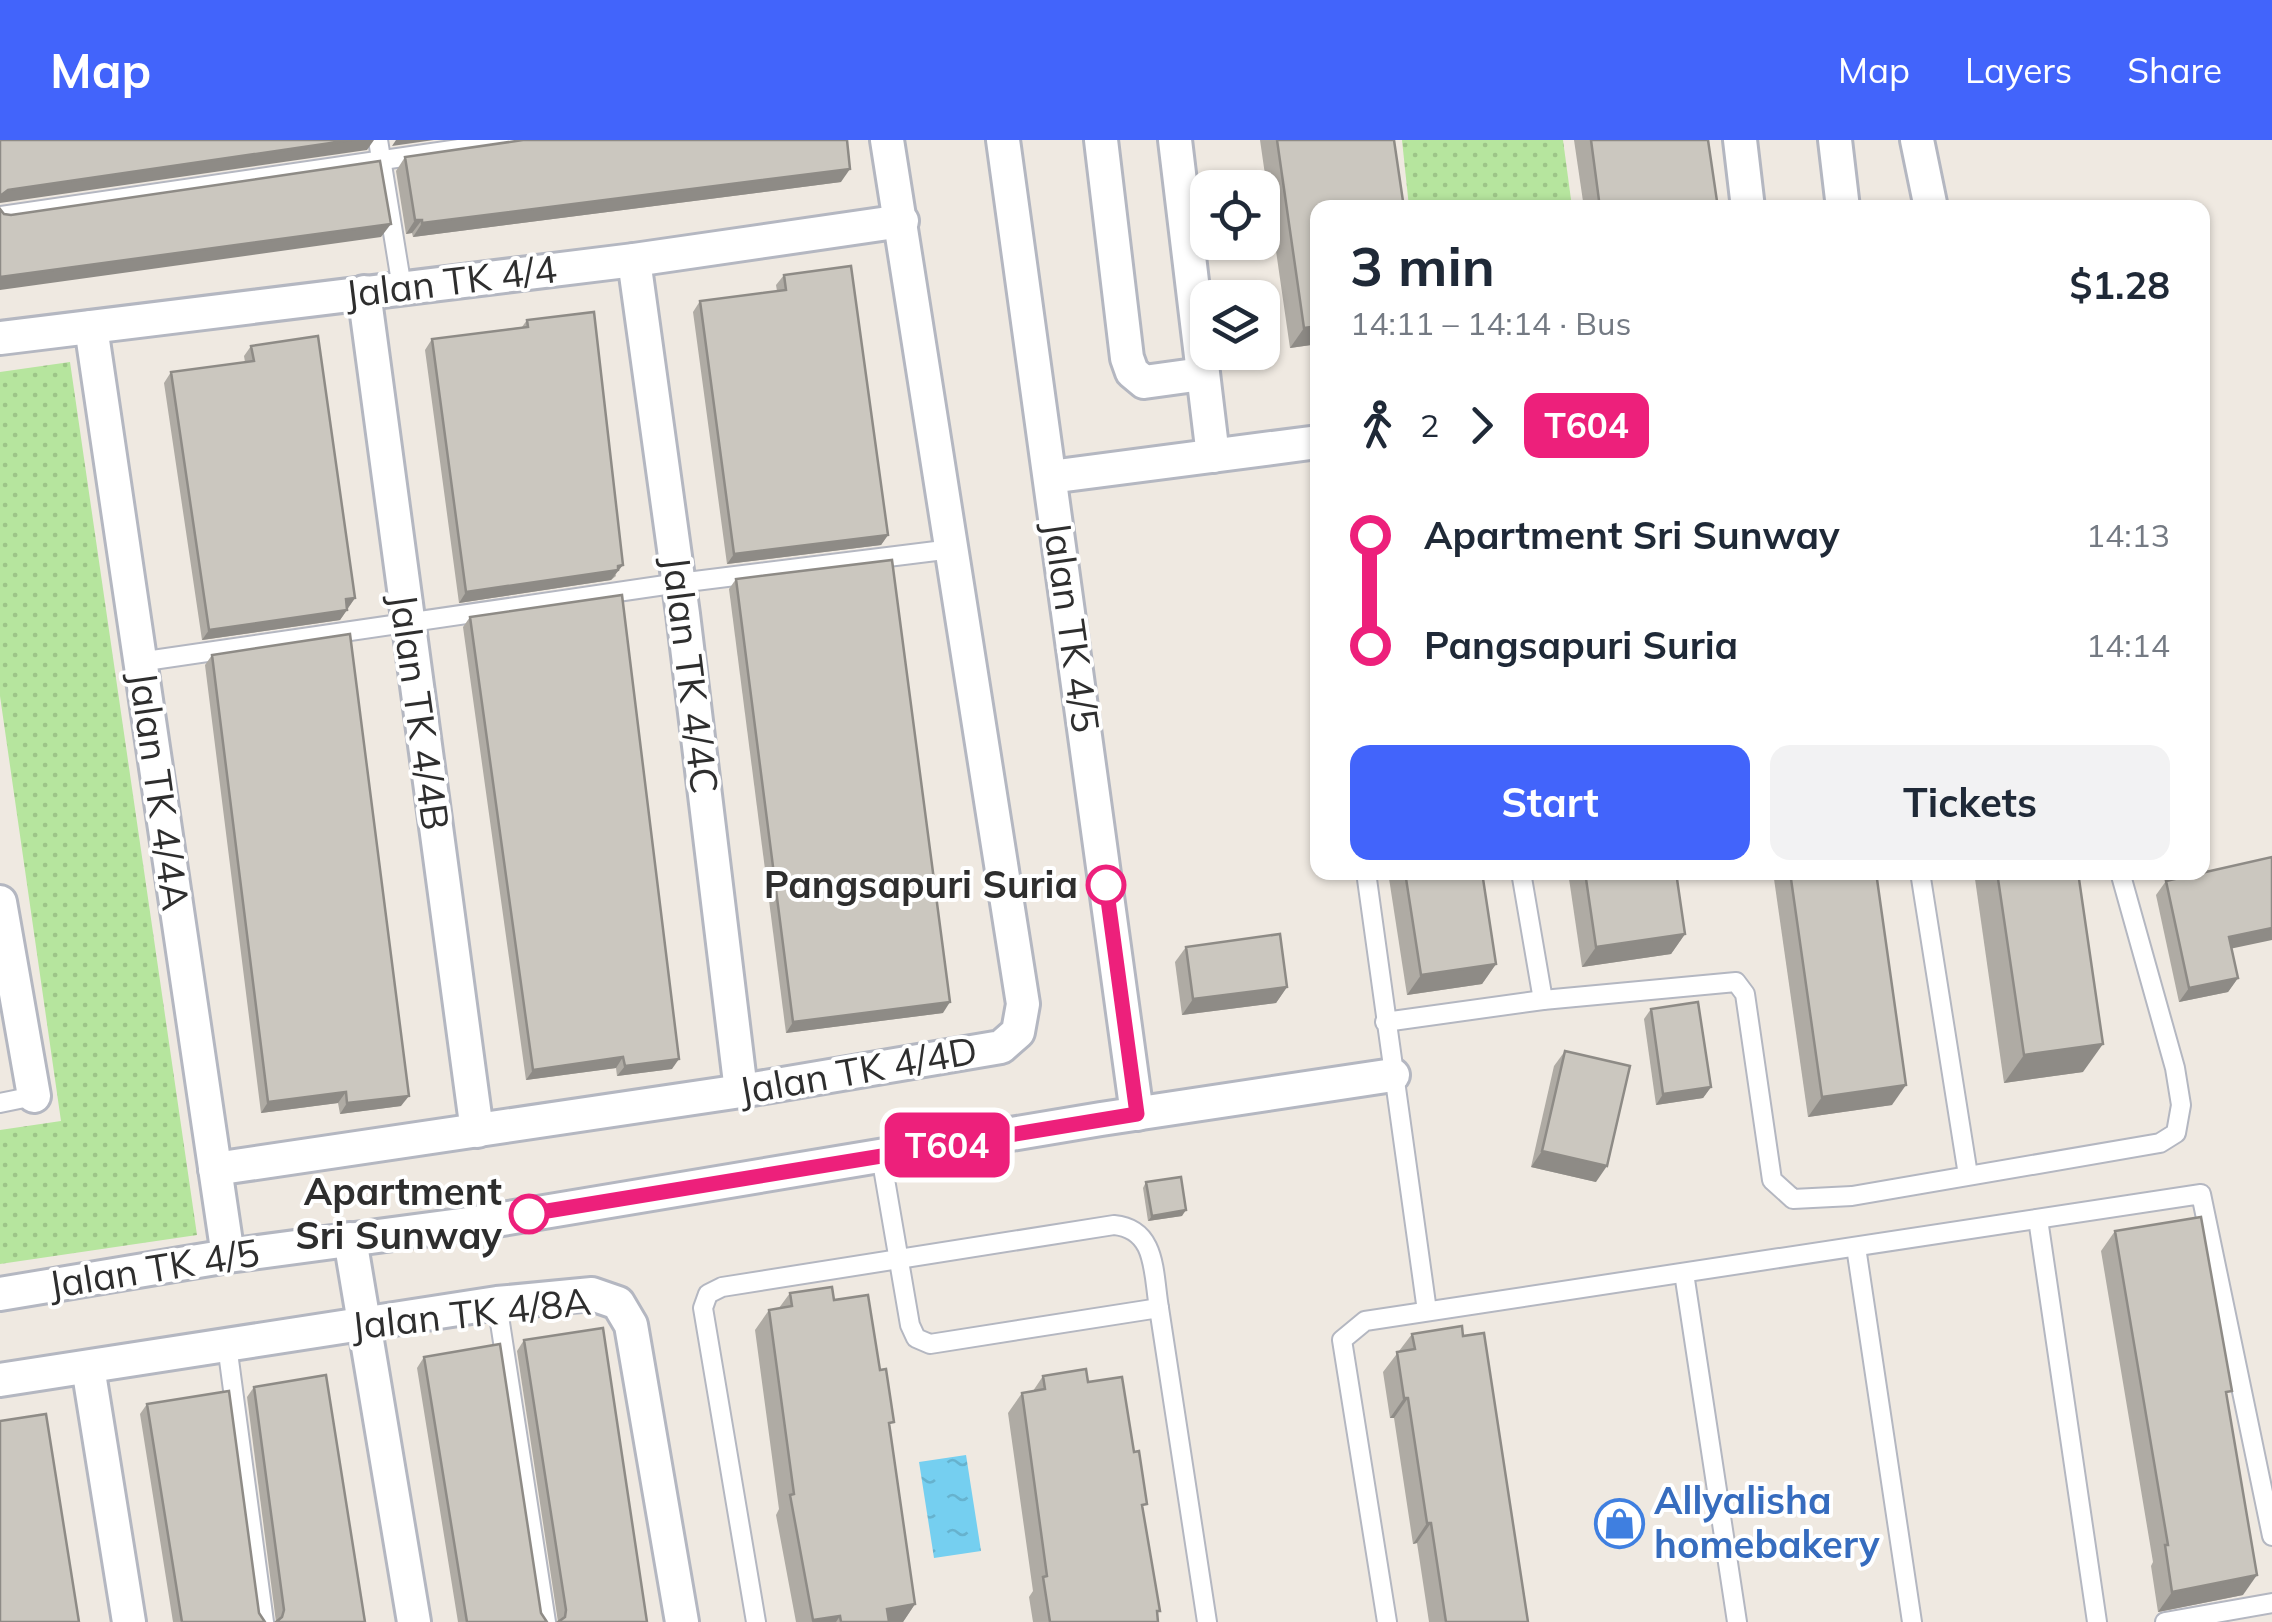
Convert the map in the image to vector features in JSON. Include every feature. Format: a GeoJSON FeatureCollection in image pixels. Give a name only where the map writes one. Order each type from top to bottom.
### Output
{"type":"FeatureCollection","features":[{"type":"Feature","properties":{"kind":"street","name":"Jalan TK 4/4D"},"geometry":{"type":"LineString","coordinates":[[215,1169],[741,1091],[1002,1047],[1018,1032],[1023,1004],[887,140]]}},
{"type":"Feature","properties":{"kind":"street","name":"Jalan TK 4/5"},"geometry":{"type":"LineString","coordinates":[[1003,140],[1137,1114]]}},
{"type":"Feature","properties":{"kind":"street"},"geometry":{"type":"LineString","coordinates":[[1101,140],[1127,358],[1132,372],[1144,382],[1202,374]]}},
{"type":"Feature","properties":{"kind":"street"},"geometry":{"type":"LineString","coordinates":[[1175,140],[1213,456]]}},
{"type":"Feature","properties":{"kind":"street"},"geometry":{"type":"LineString","coordinates":[[1740,140],[1747,200]]}},
{"type":"Feature","properties":{"kind":"street"},"geometry":{"type":"LineString","coordinates":[[1835,140],[1842,200]]}},
{"type":"Feature","properties":{"kind":"street"},"geometry":{"type":"LineString","coordinates":[[1918,140],[1929,200]]}},
{"type":"Feature","properties":{"kind":"street","name":"Jalan TK 4/4"},"geometry":{"type":"LineString","coordinates":[[0,338],[634,260],[902,221]]}},
{"type":"Feature","properties":{"kind":"street","name":"Jalan TK 4/4C"},"geometry":{"type":"LineString","coordinates":[[634,260],[679,584],[741,1091]]}},
{"type":"Feature","properties":{"kind":"street","name":"Jalan TK 4/4B"},"geometry":{"type":"LineString","coordinates":[[364,292],[477,1131]]}},
{"type":"Feature","properties":{"kind":"street","name":"Jalan TK 4/4A"},"geometry":{"type":"LineString","coordinates":[[91,327],[228,1256]]}},
{"type":"Feature","properties":{"kind":"street"},"geometry":{"type":"LineString","coordinates":[[1050,477],[1310,443]]}},
{"type":"Feature","properties":{"kind":"street"},"geometry":{"type":"LineString","coordinates":[[0,902],[34,1096]]}},
{"type":"Feature","properties":{"kind":"street","name":"Jalan TK 4/5"},"geometry":{"type":"LineString","coordinates":[[0,1294],[228,1256],[490,1221],[1393,1075]]}},
{"type":"Feature","properties":{"kind":"street"},"geometry":{"type":"LineString","coordinates":[[350,1239],[414,1622]]}},
{"type":"Feature","properties":{"kind":"street","name":"Jalan TK 4/8A"},"geometry":{"type":"LineString","coordinates":[[0,1380],[497,1303],[592,1294],[618,1303],[631,1325],[682,1622]]}},
{"type":"Feature","properties":{"kind":"street"},"geometry":{"type":"LineString","coordinates":[[88,1367],[128,1622]]}},
{"type":"Feature","properties":{"kind":"lane"},"geometry":{"type":"LineString","coordinates":[[378,140],[402,288]]}},
{"type":"Feature","properties":{"kind":"lane"},"geometry":{"type":"LineString","coordinates":[[0,216],[520,140]]}},
{"type":"Feature","properties":{"kind":"lane"},"geometry":{"type":"LineString","coordinates":[[139,662],[952,548]]}},
{"type":"Feature","properties":{"kind":"lane"},"geometry":{"type":"LineString","coordinates":[[1367,880],[1427,1312]]}},
{"type":"Feature","properties":{"kind":"lane"},"geometry":{"type":"LineString","coordinates":[[1522,880],[1543,1000]]}},
{"type":"Feature","properties":{"kind":"lane"},"geometry":{"type":"LineString","coordinates":[[1921,880],[1968,1175]]}},
{"type":"Feature","properties":{"kind":"lane"},"geometry":{"type":"LineString","coordinates":[[1386,1022],[1543,1000],[1736,982],[1745,994],[1772,1180],[1793,1198],[1852,1196],[2160,1142],[2176,1134],[2181,1105],[2175,1068],[2122,880]]}},
{"type":"Feature","properties":{"kind":"lane"},"geometry":{"type":"LineString","coordinates":[[0,1103],[34,1096]]}},
{"type":"Feature","properties":{"kind":"lane"},"geometry":{"type":"LineString","coordinates":[[880,1156],[910,1325],[916,1338],[930,1344],[1159,1308]]}},
{"type":"Feature","properties":{"kind":"lane"},"geometry":{"type":"LineString","coordinates":[[1387,1622],[1342,1340],[1365,1321],[2201,1194],[2272,1536]]}},
{"type":"Feature","properties":{"kind":"lane"},"geometry":{"type":"LineString","coordinates":[[2038,1219],[2096,1622]]}},
{"type":"Feature","properties":{"kind":"lane"},"geometry":{"type":"LineString","coordinates":[[756,1622],[703,1308],[708,1294],[722,1287],[1114,1226],[1130,1227],[1142,1234],[1148,1248],[1207,1622]]}},
{"type":"Feature","properties":{"kind":"lane"},"geometry":{"type":"LineString","coordinates":[[1856,1247],[1912,1622]]}},
{"type":"Feature","properties":{"kind":"lane"},"geometry":{"type":"LineString","coordinates":[[1684,1273],[1737,1622]]}},
{"type":"Feature","properties":{"kind":"lane"},"geometry":{"type":"LineString","coordinates":[[497,1303],[546,1622]]}},
{"type":"Feature","properties":{"kind":"lane"},"geometry":{"type":"LineString","coordinates":[[226,1345],[264,1622]]}},
{"type":"Feature","properties":{"kind":"lane"},"geometry":{"type":"LineString","coordinates":[[2164,1622],[2272,1603]]}},
{"type":"Feature","properties":{"kind":"green space"},"geometry":{"type":"Polygon","coordinates":[[[1402,140],[1563,140],[1571,200],[1408,200],[1402,140]]]}},
{"type":"Feature","properties":{"kind":"green space"},"geometry":{"type":"Polygon","coordinates":[[[70,362],[197,1235],[0,1264],[0,1130],[61,1121],[0,696],[0,372],[70,362]]]}},
{"type":"Feature","properties":{"kind":"water"},"geometry":{"type":"Polygon","coordinates":[[[966,1455],[981,1551],[934,1558],[919,1462],[966,1455]]]}},
{"type":"Feature","properties":{"kind":"building"},"geometry":{"type":"Polygon","coordinates":[[[0,140],[351,140],[8,190],[0,196],[0,140]]]}},
{"type":"Feature","properties":{"kind":"building"},"geometry":{"type":"Polygon","coordinates":[[[523,140],[847,140],[850,169],[422,223],[415,220],[405,157],[523,140]]]}},
{"type":"Feature","properties":{"kind":"building"},"geometry":{"type":"Polygon","coordinates":[[[1277,140],[1394,140],[1403,200],[1310,200],[1310,327],[1304,328],[1277,140]]]}},
{"type":"Feature","properties":{"kind":"building"},"geometry":{"type":"Polygon","coordinates":[[[1591,140],[1708,140],[1717,200],[1599,200],[1591,140]]]}},
{"type":"Feature","properties":{"kind":"building"},"geometry":{"type":"Polygon","coordinates":[[[380,161],[391,224],[0,277],[0,209],[11,215],[380,161]]]}},
{"type":"Feature","properties":{"kind":"building"},"geometry":{"type":"Polygon","coordinates":[[[851,266],[888,535],[734,554],[700,301],[786,290],[784,275],[851,266]]]}},
{"type":"Feature","properties":{"kind":"building"},"geometry":{"type":"Polygon","coordinates":[[[594,312],[623,565],[618,570],[466,592],[432,339],[528,327],[527,320],[594,312]]]}},
{"type":"Feature","properties":{"kind":"building"},"geometry":{"type":"Polygon","coordinates":[[[318,336],[355,598],[346,599],[347,610],[209,630],[171,372],[254,361],[251,346],[318,336]]]}},
{"type":"Feature","properties":{"kind":"building"},"geometry":{"type":"Polygon","coordinates":[[[892,560],[950,1002],[793,1022],[736,579],[892,560]]]}},
{"type":"Feature","properties":{"kind":"building"},"geometry":{"type":"Polygon","coordinates":[[[622,595],[679,1059],[625,1066],[623,1057],[533,1070],[470,617],[622,595]]]}},
{"type":"Feature","properties":{"kind":"building"},"geometry":{"type":"Polygon","coordinates":[[[350,634],[409,1096],[347,1103],[346,1092],[268,1102],[212,655],[350,634]]]}},
{"type":"Feature","properties":{"kind":"building"},"geometry":{"type":"Polygon","coordinates":[[[2272,857],[2272,928],[2229,937],[2238,978],[2189,988],[2166,881],[2210,880],[2210,871],[2272,857]]]}},
{"type":"Feature","properties":{"kind":"building"},"geometry":{"type":"Polygon","coordinates":[[[1406,880],[1483,880],[1496,964],[1421,975],[1406,880]]]}},
{"type":"Feature","properties":{"kind":"building"},"geometry":{"type":"Polygon","coordinates":[[[1586,880],[1677,880],[1685,934],[1596,947],[1586,880]]]}},
{"type":"Feature","properties":{"kind":"building"},"geometry":{"type":"Polygon","coordinates":[[[1791,880],[1877,880],[1906,1085],[1822,1097],[1791,880]]]}},
{"type":"Feature","properties":{"kind":"building"},"geometry":{"type":"Polygon","coordinates":[[[1998,880],[2079,880],[2103,1044],[2024,1055],[1998,880]]]}},
{"type":"Feature","properties":{"kind":"building"},"geometry":{"type":"Polygon","coordinates":[[[1280,934],[1287,987],[1193,999],[1186,947],[1280,934]]]}},
{"type":"Feature","properties":{"kind":"building"},"geometry":{"type":"Polygon","coordinates":[[[1698,1002],[1711,1087],[1663,1094],[1651,1009],[1698,1002]]]}},
{"type":"Feature","properties":{"kind":"building"},"geometry":{"type":"Polygon","coordinates":[[[1565,1051],[1630,1066],[1607,1166],[1542,1151],[1565,1051]]]}},
{"type":"Feature","properties":{"kind":"building"},"geometry":{"type":"Polygon","coordinates":[[[1181,1177],[1186,1210],[1152,1216],[1146,1182],[1181,1177]]]}},
{"type":"Feature","properties":{"kind":"building"},"geometry":{"type":"Polygon","coordinates":[[[2201,1217],[2232,1391],[2226,1392],[2257,1575],[2172,1592],[2168,1545],[2115,1231],[2201,1217]]]}},
{"type":"Feature","properties":{"kind":"building"},"geometry":{"type":"Polygon","coordinates":[[[832,1287],[834,1300],[868,1295],[880,1370],[886,1369],[894,1422],[889,1423],[915,1604],[887,1609],[889,1622],[841,1622],[840,1616],[813,1620],[790,1495],[794,1494],[769,1310],[792,1306],[790,1293],[832,1287]]]}},
{"type":"Feature","properties":{"kind":"building"},"geometry":{"type":"Polygon","coordinates":[[[1462,1326],[1463,1336],[1484,1333],[1528,1622],[1446,1622],[1397,1352],[1415,1349],[1412,1334],[1462,1326]]]}},
{"type":"Feature","properties":{"kind":"building"},"geometry":{"type":"Polygon","coordinates":[[[603,1328],[647,1622],[558,1622],[565,1617],[566,1610],[524,1340],[603,1328]]]}},
{"type":"Feature","properties":{"kind":"building"},"geometry":{"type":"Polygon","coordinates":[[[500,1344],[541,1613],[547,1622],[467,1622],[424,1357],[500,1344]]]}},
{"type":"Feature","properties":{"kind":"building"},"geometry":{"type":"Polygon","coordinates":[[[1086,1369],[1088,1382],[1122,1377],[1147,1504],[1142,1505],[1160,1611],[1158,1622],[1050,1622],[1022,1393],[1045,1389],[1043,1376],[1086,1369]]]}},
{"type":"Feature","properties":{"kind":"building"},"geometry":{"type":"Polygon","coordinates":[[[326,1375],[365,1622],[276,1622],[284,1610],[254,1387],[326,1375]]]}},
{"type":"Feature","properties":{"kind":"building"},"geometry":{"type":"Polygon","coordinates":[[[229,1391],[259,1613],[265,1622],[182,1622],[147,1404],[229,1391]]]}},
{"type":"Feature","properties":{"kind":"building"},"geometry":{"type":"Polygon","coordinates":[[[46,1414],[79,1622],[0,1622],[0,1421],[46,1414]]]}},
{"type":"Feature","properties":{"kind":"bus line","name":"T604"},"geometry":{"type":"LineString","coordinates":[[529,1214],[1137,1114],[1106,885]]}},
{"type":"Feature","properties":{"kind":"place","name":"Pangsapuri Suria"},"geometry":{"type":"Point","coordinates":[1106,885]}},
{"type":"Feature","properties":{"kind":"place","name":"Apartment Sri Sunway"},"geometry":{"type":"Point","coordinates":[529,1214]}},
{"type":"Feature","properties":{"kind":"place","name":"Allyalisha homebakery"},"geometry":{"type":"Point","coordinates":[1619,1523]}}]}
